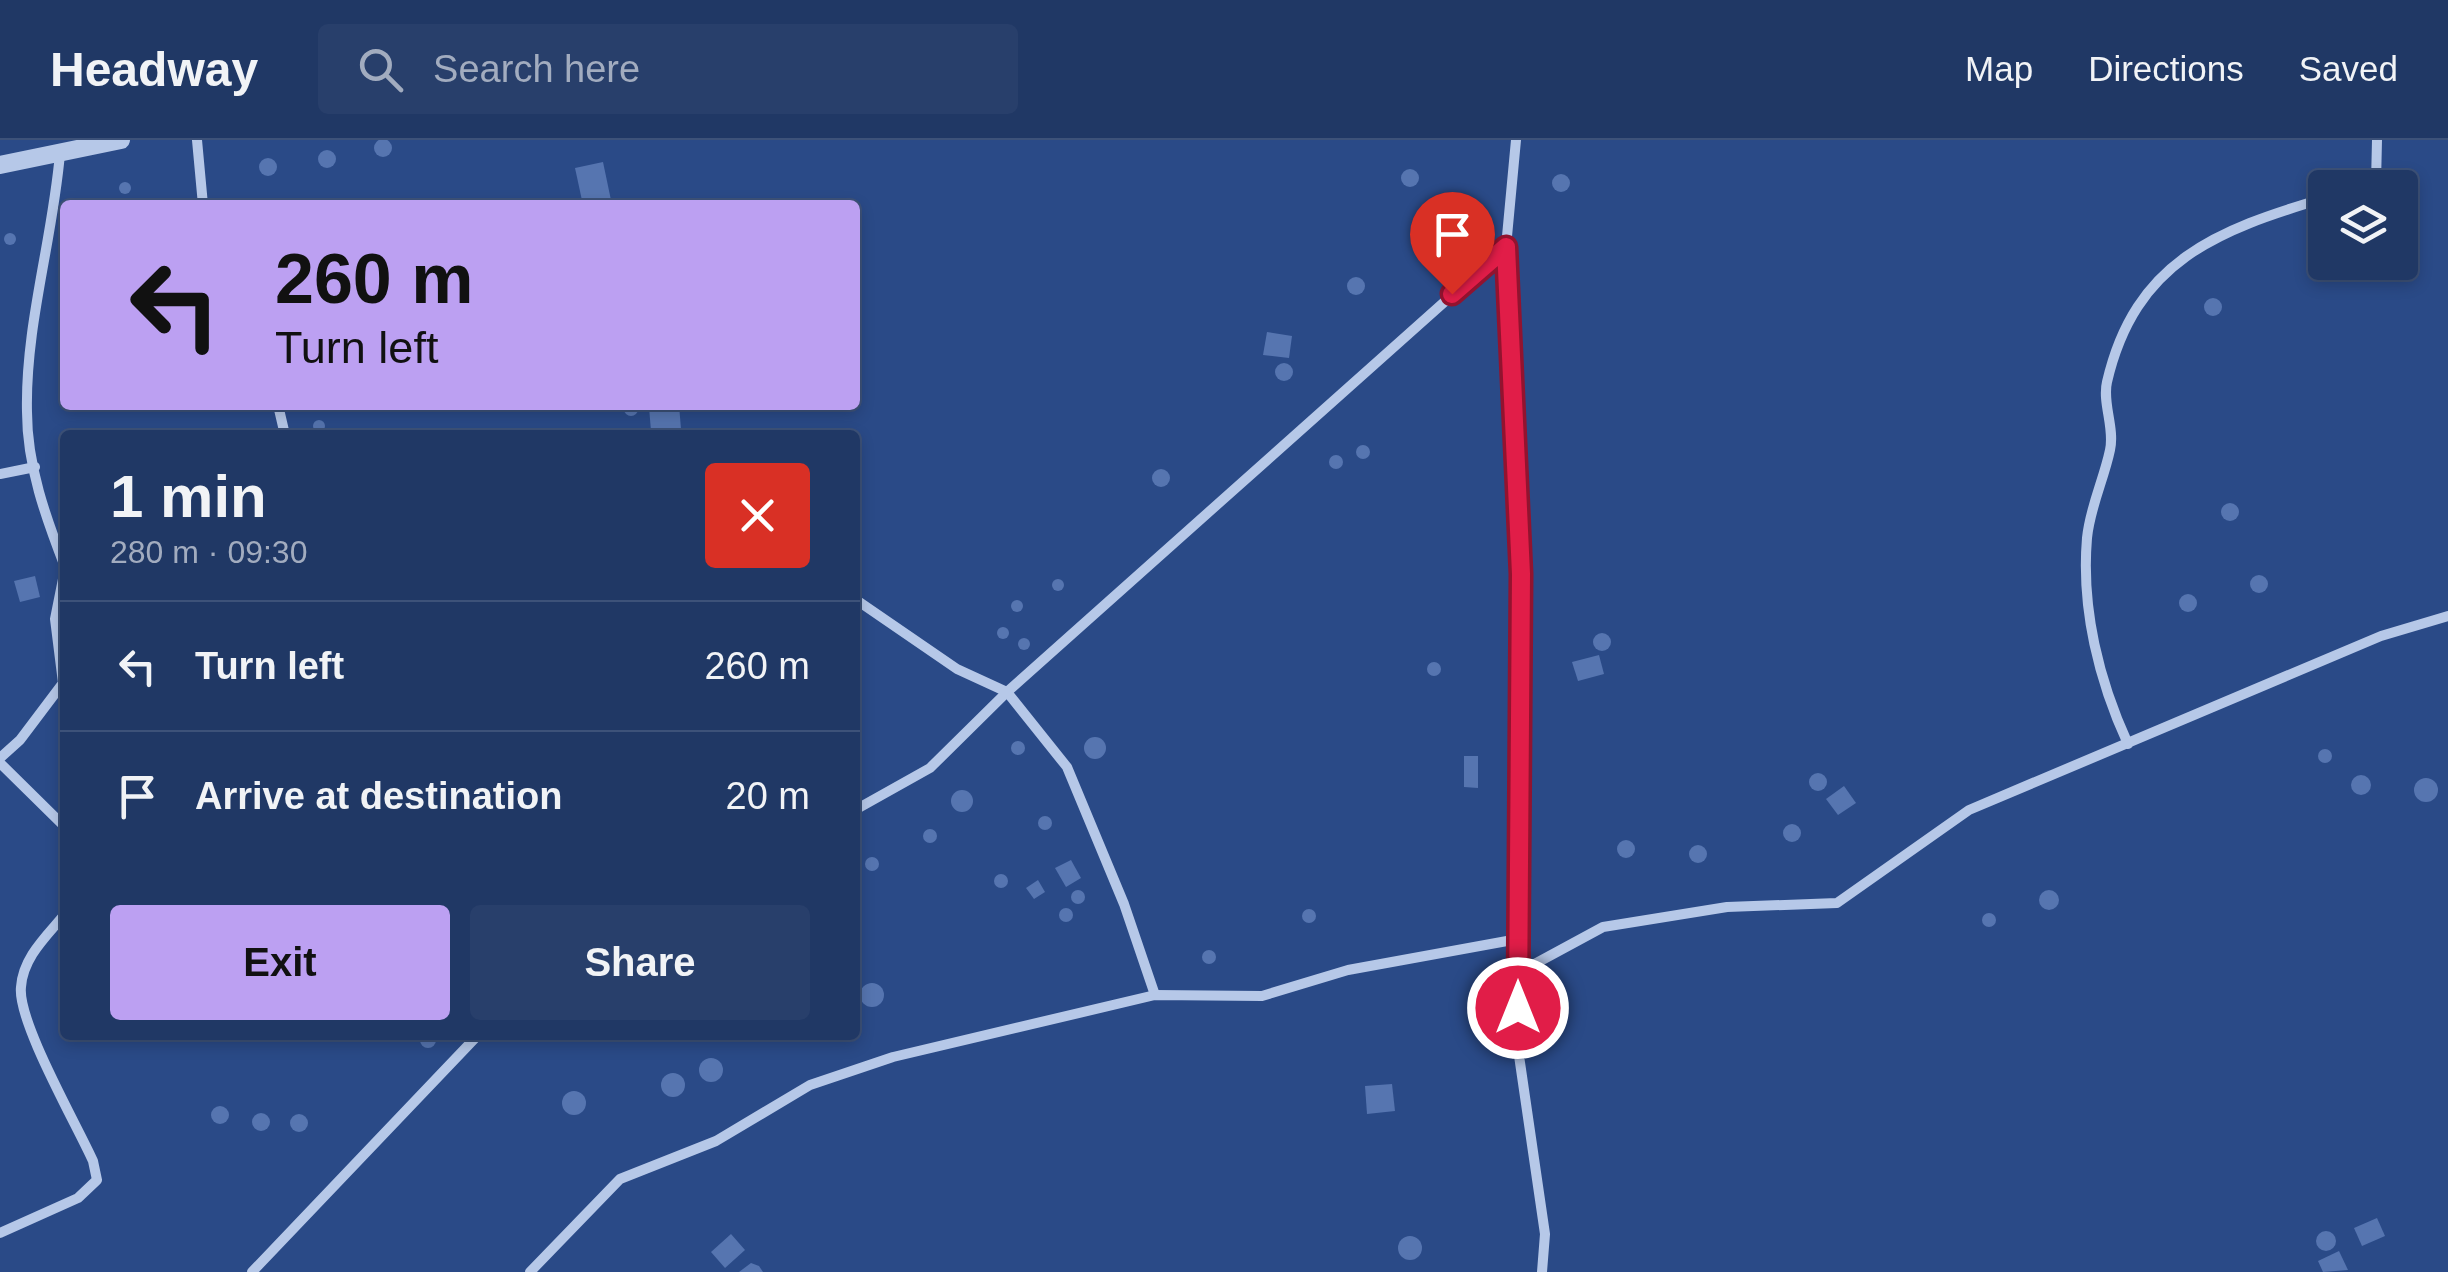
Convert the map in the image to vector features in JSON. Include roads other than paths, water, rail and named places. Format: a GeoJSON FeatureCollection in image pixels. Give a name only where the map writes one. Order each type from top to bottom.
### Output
{"type":"FeatureCollection","features":[{"type":"Feature","properties":{"kind":"street"},"geometry":{"type":"LineString","coordinates":[[0,165],[121,140]]}},
{"type":"Feature","properties":{"kind":"street"},"geometry":{"type":"LineString","coordinates":[[197,140],[202,200]]}},
{"type":"Feature","properties":{"kind":"street"},"geometry":{"type":"LineString","coordinates":[[1516,140],[1506,247],[1521,574],[1518,1042],[1544,1234],[1542,1272]]}},
{"type":"Feature","properties":{"kind":"street"},"geometry":{"type":"LineString","coordinates":[[2377,170],[2378,140]]}},
{"type":"Feature","properties":{"kind":"street"},"geometry":{"type":"LineString","coordinates":[[60,153],[55,211],[36,303],[26,412],[40,501],[60,555]]}},
{"type":"Feature","properties":{"kind":"street"},"geometry":{"type":"LineString","coordinates":[[2128,744],[2103,690],[2091,622],[2087,539],[2111,446],[2106,386],[2120,340],[2145,293],[2189,250],[2244,222],[2308,203]]}},
{"type":"Feature","properties":{"kind":"street"},"geometry":{"type":"LineString","coordinates":[[860,807],[930,768],[1007,692],[1506,247]]}},
{"type":"Feature","properties":{"kind":"street"},"geometry":{"type":"LineString","coordinates":[[0,474],[34,467]]}},
{"type":"Feature","properties":{"kind":"street"},"geometry":{"type":"LineString","coordinates":[[60,594],[55,619],[60,659]]}},
{"type":"Feature","properties":{"kind":"street"},"geometry":{"type":"LineString","coordinates":[[860,603],[958,669],[1007,692],[1066,767],[1124,904],[1155,994]]}},
{"type":"Feature","properties":{"kind":"street"},"geometry":{"type":"LineString","coordinates":[[1518,973],[1604,927],[1727,907],[1837,902],[1970,810],[2381,636],[2448,616]]}},
{"type":"Feature","properties":{"kind":"street"},"geometry":{"type":"LineString","coordinates":[[60,687],[0,760],[60,822]]}},
{"type":"Feature","properties":{"kind":"street"},"geometry":{"type":"LineString","coordinates":[[0,1233],[78,1198],[98,1180],[93,1161],[25,1015],[20,988],[29,958],[60,920]]}},
{"type":"Feature","properties":{"kind":"street"},"geometry":{"type":"LineString","coordinates":[[530,1272],[620,1179],[716,1141],[810,1085],[893,1057],[1155,994],[1262,996],[1348,970],[1518,940]]}},
{"type":"Feature","properties":{"kind":"street"},"geometry":{"type":"LineString","coordinates":[[252,1272],[473,1040]]}}]}
